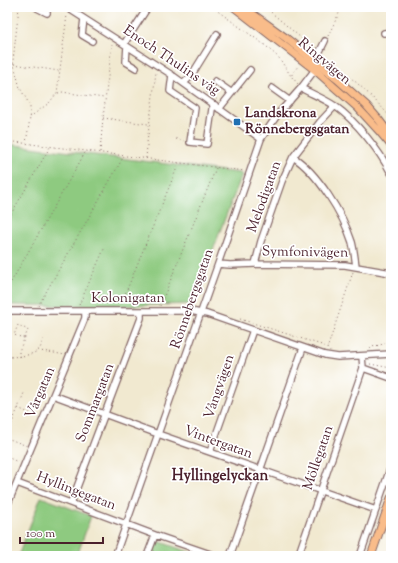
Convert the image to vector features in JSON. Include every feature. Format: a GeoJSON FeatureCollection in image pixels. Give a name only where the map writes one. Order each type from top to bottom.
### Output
{"type":"FeatureCollection","features":[{"type":"Feature","properties":{"kind":"main road","name":"Ringvägen"},"geometry":{"type":"LineString","coordinates":[[234,7],[302,60],[316,65],[352,92],[366,105],[391,136]]}},
{"type":"Feature","properties":{"kind":"main road","name":"Ringvägen"},"geometry":{"type":"LineString","coordinates":[[243,7],[286,38],[316,65],[358,108],[391,145]]}},
{"type":"Feature","properties":{"kind":"main road"},"geometry":{"type":"LineString","coordinates":[[371,556],[391,498]]}},
{"type":"Feature","properties":{"kind":"street"},"geometry":{"type":"LineString","coordinates":[[37,7],[47,13]]}},
{"type":"Feature","properties":{"kind":"street"},"geometry":{"type":"LineString","coordinates":[[136,68],[126,62],[126,45],[148,7]]}},
{"type":"Feature","properties":{"kind":"street","name":"Enoch Thulins väg"},"geometry":{"type":"LineString","coordinates":[[67,8],[172,75],[260,138]]}},
{"type":"Feature","properties":{"kind":"street"},"geometry":{"type":"LineString","coordinates":[[84,19],[82,35],[92,41]]}},
{"type":"Feature","properties":{"kind":"street"},"geometry":{"type":"LineString","coordinates":[[384,33],[391,32]]}},
{"type":"Feature","properties":{"kind":"street"},"geometry":{"type":"LineString","coordinates":[[184,84],[217,34]]}},
{"type":"Feature","properties":{"kind":"street","name":"Rönnebergsgatan"},"geometry":{"type":"LineString","coordinates":[[115,556],[218,264],[260,138],[278,114],[302,88],[316,65],[325,42]]}},
{"type":"Feature","properties":{"kind":"street"},"geometry":{"type":"LineString","coordinates":[[172,75],[170,91],[195,108],[190,142],[207,144],[212,109],[223,104],[250,70]]}},
{"type":"Feature","properties":{"kind":"street"},"geometry":{"type":"LineString","coordinates":[[215,81],[232,93]]}},
{"type":"Feature","properties":{"kind":"street"},"geometry":{"type":"LineString","coordinates":[[272,88],[290,101]]}},
{"type":"Feature","properties":{"kind":"street","name":"Ringvägen"},"geometry":{"type":"LineString","coordinates":[[302,88],[335,106],[359,128],[382,158],[391,173]]}},
{"type":"Feature","properties":{"kind":"street","name":"Melodigatan"},"geometry":{"type":"LineString","coordinates":[[255,264],[261,241],[282,181],[293,157],[320,122],[335,106]]}},
{"type":"Feature","properties":{"kind":"street"},"geometry":{"type":"LineString","coordinates":[[293,157],[299,160],[307,168],[333,202],[351,240],[356,266]]}},
{"type":"Feature","properties":{"kind":"street","name":"Symfonivägen"},"geometry":{"type":"LineString","coordinates":[[218,264],[345,265],[391,273]]}},
{"type":"Feature","properties":{"kind":"street","name":"Kolonigatan"},"geometry":{"type":"LineString","coordinates":[[7,311],[200,312],[325,355],[338,357],[391,354]]}},
{"type":"Feature","properties":{"kind":"street","name":"Vårgatan"},"geometry":{"type":"LineString","coordinates":[[7,506],[85,318],[85,311]]}},
{"type":"Feature","properties":{"kind":"street","name":"Sommargatan"},"geometry":{"type":"LineString","coordinates":[[71,503],[141,318],[141,312]]}},
{"type":"Feature","properties":{"kind":"street","name":"Vångvägen"},"geometry":{"type":"LineString","coordinates":[[210,452],[253,330]]}},
{"type":"Feature","properties":{"kind":"street"},"geometry":{"type":"LineString","coordinates":[[230,556],[304,348]]}},
{"type":"Feature","properties":{"kind":"street"},"geometry":{"type":"LineString","coordinates":[[362,356],[363,368],[391,378]]}},
{"type":"Feature","properties":{"kind":"street","name":"Möllegatan"},"geometry":{"type":"LineString","coordinates":[[298,556],[363,368]]}},
{"type":"Feature","properties":{"kind":"street","name":"Vintergatan"},"geometry":{"type":"LineString","coordinates":[[53,395],[261,471],[376,510]]}},
{"type":"Feature","properties":{"kind":"street"},"geometry":{"type":"LineString","coordinates":[[360,556],[391,466]]}},
{"type":"Feature","properties":{"kind":"street","name":"Hyllingegatan"},"geometry":{"type":"LineString","coordinates":[[17,482],[155,535],[216,556]]}},
{"type":"Feature","properties":{"kind":"street"},"geometry":{"type":"LineString","coordinates":[[147,556],[155,535]]}},
{"type":"Feature","properties":{"kind":"street"},"geometry":{"type":"LineString","coordinates":[[194,556],[196,549]]}},
{"type":"Feature","properties":{"kind":"path"},"geometry":{"type":"LineString","coordinates":[[20,7],[13,61],[20,88],[30,107],[30,118],[26,143]]}},
{"type":"Feature","properties":{"kind":"path"},"geometry":{"type":"LineString","coordinates":[[212,7],[266,46],[279,58],[291,76],[302,88]]}},
{"type":"Feature","properties":{"kind":"path"},"geometry":{"type":"LineString","coordinates":[[265,7],[320,54],[339,67],[376,100],[391,118]]}},
{"type":"Feature","properties":{"kind":"path"},"geometry":{"type":"LineString","coordinates":[[325,42],[342,7]]}},
{"type":"Feature","properties":{"kind":"path"},"geometry":{"type":"LineString","coordinates":[[30,118],[57,93],[67,8]]}},
{"type":"Feature","properties":{"kind":"path"},"geometry":{"type":"LineString","coordinates":[[100,153],[105,98],[114,37]]}},
{"type":"Feature","properties":{"kind":"path"},"geometry":{"type":"LineString","coordinates":[[7,42],[15,43]]}},
{"type":"Feature","properties":{"kind":"path"},"geometry":{"type":"LineString","coordinates":[[291,76],[302,60]]}},
{"type":"Feature","properties":{"kind":"path"},"geometry":{"type":"LineString","coordinates":[[14,64],[60,71]]}},
{"type":"Feature","properties":{"kind":"path"},"geometry":{"type":"LineString","coordinates":[[146,159],[157,65]]}},
{"type":"Feature","properties":{"kind":"path"},"geometry":{"type":"LineString","coordinates":[[57,93],[62,92],[105,98]]}},
{"type":"Feature","properties":{"kind":"path"},"geometry":{"type":"LineString","coordinates":[[205,92],[223,104]]}},
{"type":"Feature","properties":{"kind":"path"},"geometry":{"type":"LineString","coordinates":[[103,118],[149,124]]}},
{"type":"Feature","properties":{"kind":"path"},"geometry":{"type":"LineString","coordinates":[[176,139],[190,142]]}},
{"type":"Feature","properties":{"kind":"path"},"geometry":{"type":"LineString","coordinates":[[7,141],[249,172]]}},
{"type":"Feature","properties":{"kind":"path"},"geometry":{"type":"LineString","coordinates":[[7,155],[15,142]]}},
{"type":"Feature","properties":{"kind":"path"},"geometry":{"type":"LineString","coordinates":[[7,221],[50,146]]}},
{"type":"Feature","properties":{"kind":"path"},"geometry":{"type":"LineString","coordinates":[[7,289],[86,151]]}},
{"type":"Feature","properties":{"kind":"path"},"geometry":{"type":"LineString","coordinates":[[38,306],[124,156]]}},
{"type":"Feature","properties":{"kind":"path"},"geometry":{"type":"LineString","coordinates":[[120,307],[179,163]]}},
{"type":"Feature","properties":{"kind":"path"},"geometry":{"type":"LineString","coordinates":[[160,306],[216,168]]}},
{"type":"Feature","properties":{"kind":"path"},"geometry":{"type":"LineString","coordinates":[[79,306],[105,247]]}},
{"type":"Feature","properties":{"kind":"path"},"geometry":{"type":"LineString","coordinates":[[325,355],[353,270],[356,266]]}},
{"type":"Feature","properties":{"kind":"path"},"geometry":{"type":"LineString","coordinates":[[240,319],[328,347]]}},
{"type":"Feature","properties":{"kind":"path"},"geometry":{"type":"LineString","coordinates":[[19,357],[19,351],[28,330],[18,326],[14,335],[24,338]]}},
{"type":"Feature","properties":{"kind":"path"},"geometry":{"type":"LineString","coordinates":[[37,351],[41,347],[44,339]]}},
{"type":"Feature","properties":{"kind":"path"},"geometry":{"type":"LineString","coordinates":[[7,357],[19,357],[37,351],[69,356]]}},
{"type":"Feature","properties":{"kind":"path"},"geometry":{"type":"LineString","coordinates":[[363,368],[370,364],[391,368]]}},
{"type":"Feature","properties":{"kind":"path"},"geometry":{"type":"LineString","coordinates":[[10,428],[24,393]]}},
{"type":"Feature","properties":{"kind":"path"},"geometry":{"type":"LineString","coordinates":[[18,408],[43,419]]}},
{"type":"Feature","properties":{"kind":"path"},"geometry":{"type":"LineString","coordinates":[[7,438],[31,448]]}},
{"type":"Feature","properties":{"kind":"path"},"geometry":{"type":"LineString","coordinates":[[7,457],[24,464]]}},
{"type":"Feature","properties":{"kind":"green space"},"geometry":{"type":"Polygon","coordinates":[[[7,144],[240,173],[242,175],[194,304],[120,306],[7,305],[7,144]]]}},
{"type":"Feature","properties":{"kind":"green space"},"geometry":{"type":"Polygon","coordinates":[[[41,497],[91,516],[77,556],[18,556],[41,497]]]}},
{"type":"Feature","properties":{"kind":"green space"},"geometry":{"type":"Polygon","coordinates":[[[155,540],[192,553],[191,556],[149,556],[155,540]]]}},
{"type":"Feature","properties":{"kind":"place","name":"Landskrona Rönnebergsgatan"},"geometry":{"type":"Point","coordinates":[237,122]}},
{"type":"Feature","properties":{"kind":"district","name":"Hyllingelyckan"},"geometry":{"type":"Point","coordinates":[220,476]}}]}
